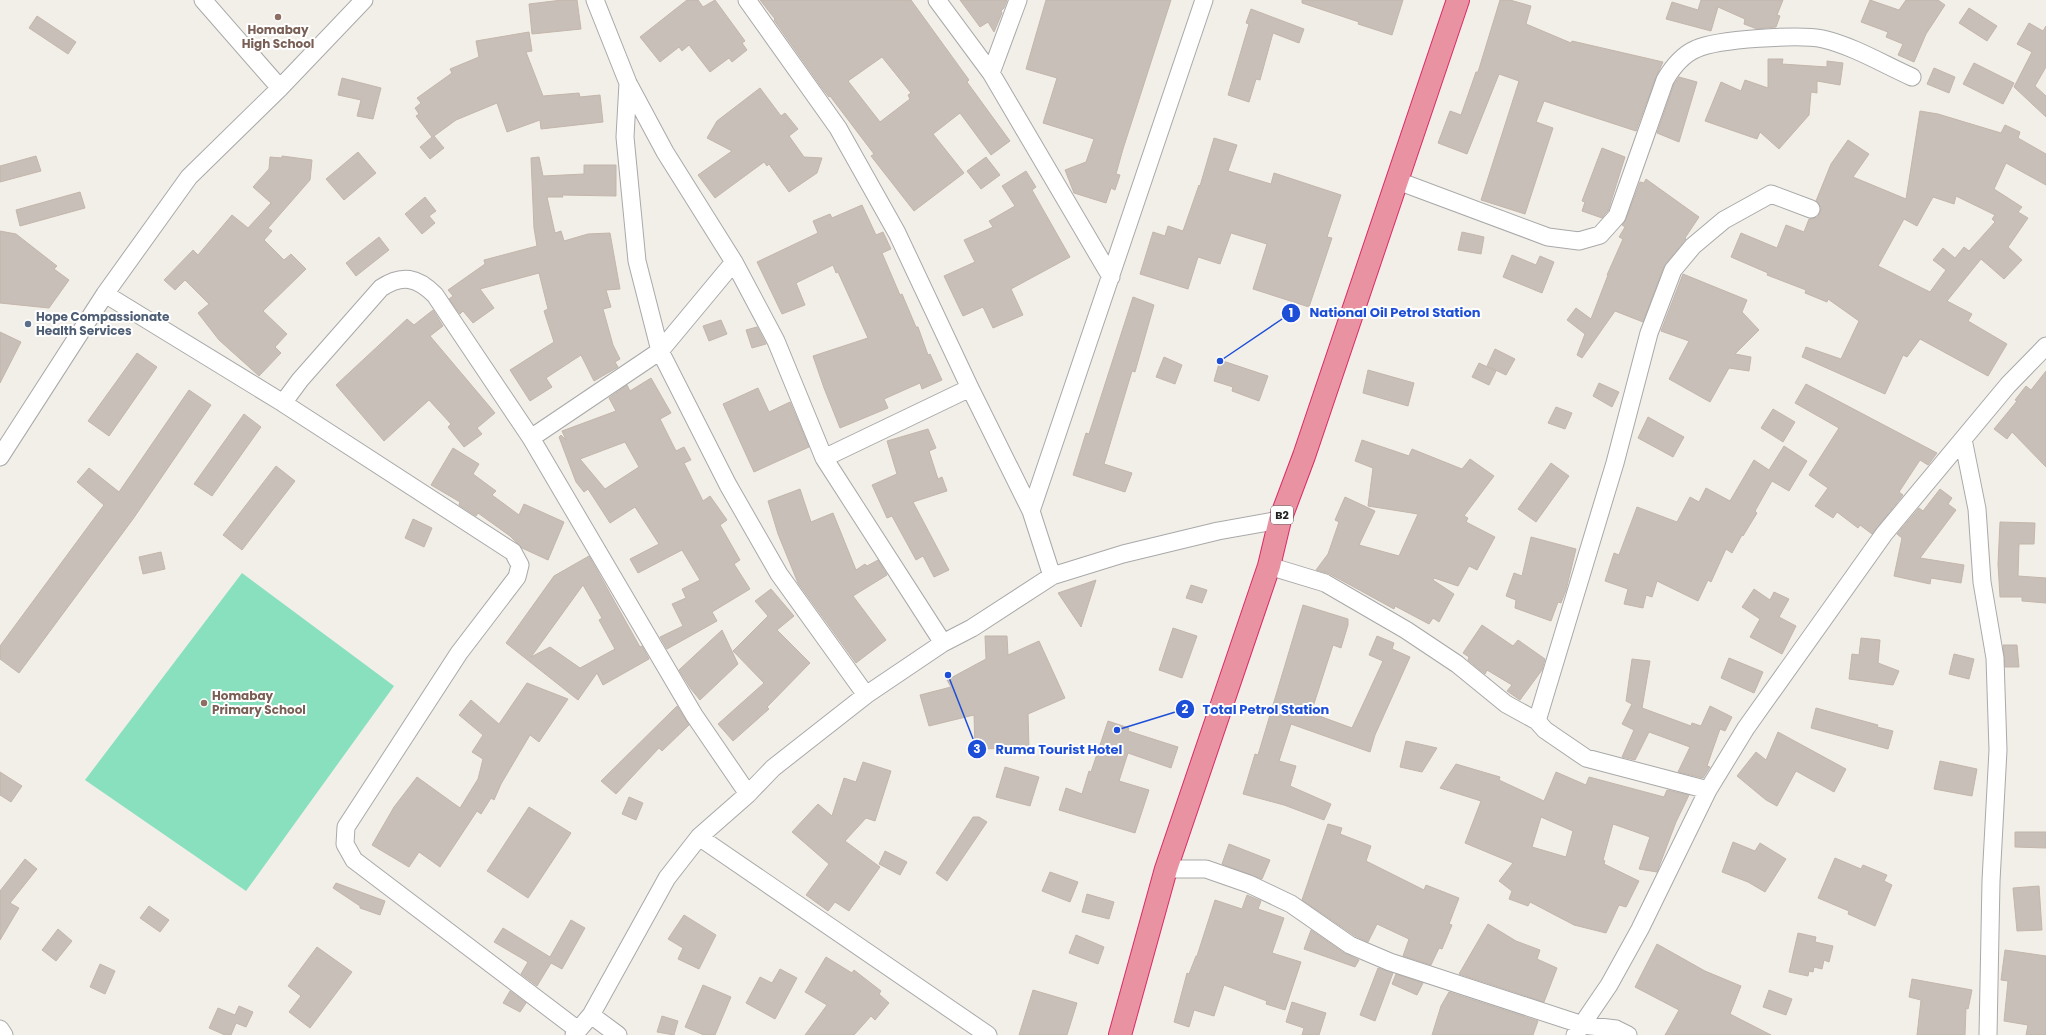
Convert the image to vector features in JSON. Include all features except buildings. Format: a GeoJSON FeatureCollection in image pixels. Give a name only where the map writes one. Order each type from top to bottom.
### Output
{"type":"FeatureCollection","features":[{"type":"Feature","properties":{"kind":"highway","name":"B2"},"geometry":{"type":"LineString","coordinates":[[1120,1035],[1166,869],[1269,566],[1280,520],[1304,456],[1458,0]]}},
{"type":"Feature","properties":{"kind":"street"},"geometry":{"type":"LineString","coordinates":[[203,0],[280,88]]}},
{"type":"Feature","properties":{"kind":"street"},"geometry":{"type":"LineString","coordinates":[[0,457],[105,294],[189,177],[280,88],[364,0]]}},
{"type":"Feature","properties":{"kind":"street"},"geometry":{"type":"LineString","coordinates":[[595,0],[628,83],[666,152],[734,262],[776,341],[824,458],[943,643]]}},
{"type":"Feature","properties":{"kind":"street"},"geometry":{"type":"LineString","coordinates":[[747,0],[838,128],[897,233],[970,388],[1031,511],[1052,576]]}},
{"type":"Feature","properties":{"kind":"street"},"geometry":{"type":"LineString","coordinates":[[937,0],[991,73],[1111,277]]}},
{"type":"Feature","properties":{"kind":"street"},"geometry":{"type":"LineString","coordinates":[[991,73],[1018,0]]}},
{"type":"Feature","properties":{"kind":"street"},"geometry":{"type":"LineString","coordinates":[[1031,511],[1204,0]]}},
{"type":"Feature","properties":{"kind":"street"},"geometry":{"type":"LineString","coordinates":[[1398,181],[1548,237],[1579,241],[1600,234],[1617,216],[1664,80],[1674,64],[1696,49],[1717,44],[1796,36],[1823,39],[1850,49],[1912,77]]}},
{"type":"Feature","properties":{"kind":"street"},"geometry":{"type":"LineString","coordinates":[[628,83],[625,137],[637,261],[660,351],[728,485],[779,574],[866,695]]}},
{"type":"Feature","properties":{"kind":"street"},"geometry":{"type":"LineString","coordinates":[[1537,721],[1615,463],[1649,333],[1673,270],[1693,246],[1724,220],[1771,194],[1811,209]]}},
{"type":"Feature","properties":{"kind":"street"},"geometry":{"type":"LineString","coordinates":[[531,438],[660,351],[734,262]]}},
{"type":"Feature","properties":{"kind":"street"},"geometry":{"type":"LineString","coordinates":[[283,403],[300,380],[381,288],[397,280],[415,280],[426,286],[435,295],[531,438],[694,715],[748,794]]}},
{"type":"Feature","properties":{"kind":"street"},"geometry":{"type":"LineString","coordinates":[[105,294],[283,403],[513,552],[520,565],[517,577],[459,653],[346,827],[345,844],[354,860],[576,1033],[591,1015],[667,878],[699,837],[748,794],[774,768],[866,695],[943,643],[972,628],[1052,576],[1124,554],[1218,531],[1280,520]]}},
{"type":"Feature","properties":{"kind":"street"},"geometry":{"type":"LineString","coordinates":[[1579,1030],[1609,985],[1640,929],[1708,790],[1746,728],[1884,534],[2008,386],[2046,346]]}},
{"type":"Feature","properties":{"kind":"street"},"geometry":{"type":"LineString","coordinates":[[824,458],[970,388]]}},
{"type":"Feature","properties":{"kind":"street"},"geometry":{"type":"LineString","coordinates":[[1963,439],[1977,509],[1982,582],[1995,658],[1998,750],[1991,881],[1988,1035]]}},
{"type":"Feature","properties":{"kind":"street"},"geometry":{"type":"LineString","coordinates":[[1269,566],[1297,574],[1332,587],[1406,630],[1457,664],[1506,704],[1537,721],[1545,730],[1586,758],[1708,790]]}},
{"type":"Feature","properties":{"kind":"street"},"geometry":{"type":"LineString","coordinates":[[699,837],[988,1035]]}},
{"type":"Feature","properties":{"kind":"street"},"geometry":{"type":"LineString","coordinates":[[1166,869],[1206,869],[1248,884],[1291,904],[1350,945],[1390,962],[1579,1030],[1616,1030],[1628,1035]]}},
{"type":"Feature","properties":{"kind":"street"},"geometry":{"type":"LineString","coordinates":[[591,1015],[618,1035]]}},
{"type":"Feature","properties":{"kind":"street"},"geometry":{"type":"LineString","coordinates":[[0,1029],[4,1035]]}},
{"type":"Feature","properties":{"kind":"green space"},"geometry":{"type":"Polygon","coordinates":[[[242,573],[394,686],[246,891],[85,780],[242,573]]]}},
{"type":"Feature","properties":{"kind":"place","name":"Homabay High School"},"geometry":{"type":"Point","coordinates":[278,17]}},
{"type":"Feature","properties":{"kind":"place","name":"Hope Compassionate Health Services"},"geometry":{"type":"Point","coordinates":[28,324]}},
{"type":"Feature","properties":{"kind":"place","name":"National Oil Petrol Station"},"geometry":{"type":"Point","coordinates":[1220,361]}},
{"type":"Feature","properties":{"kind":"place","name":"Ruma Tourist Hotel"},"geometry":{"type":"Point","coordinates":[948,675]}},
{"type":"Feature","properties":{"kind":"place","name":"Homabay Primary School"},"geometry":{"type":"Point","coordinates":[204,703]}},
{"type":"Feature","properties":{"kind":"place","name":"Total Petrol Station"},"geometry":{"type":"Point","coordinates":[1117,730]}}]}
